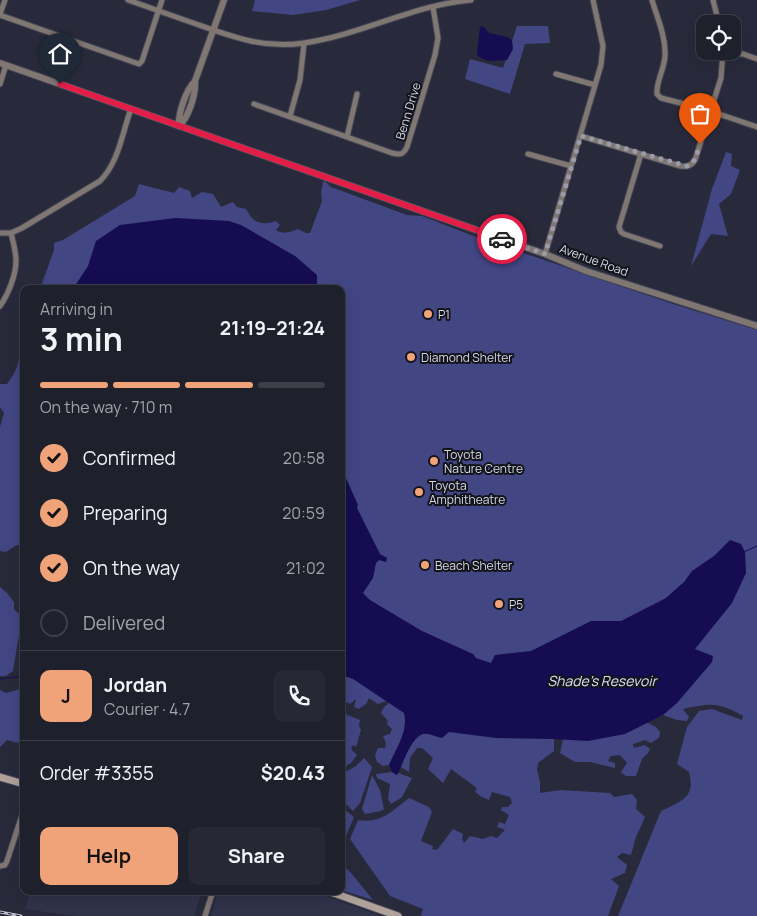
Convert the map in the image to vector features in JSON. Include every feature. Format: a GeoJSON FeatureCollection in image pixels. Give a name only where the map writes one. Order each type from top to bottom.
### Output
{"type":"FeatureCollection","features":[{"type":"Feature","properties":{"kind":"main road"},"geometry":{"type":"LineString","coordinates":[[0,777],[20,783]]}},
{"type":"Feature","properties":{"kind":"main road"},"geometry":{"type":"LineString","coordinates":[[339,895],[398,916]]}},
{"type":"Feature","properties":{"kind":"street"},"geometry":{"type":"LineString","coordinates":[[5,0],[0,15],[139,64],[162,0]]}},
{"type":"Feature","properties":{"kind":"street"},"geometry":{"type":"LineString","coordinates":[[128,0],[249,42],[277,45],[304,44],[339,36],[433,7],[456,1],[470,0]]}},
{"type":"Feature","properties":{"kind":"street"},"geometry":{"type":"LineString","coordinates":[[179,126],[184,121],[196,88],[195,80],[224,0]]}},
{"type":"Feature","properties":{"kind":"street"},"geometry":{"type":"LineString","coordinates":[[545,254],[601,65],[604,46],[593,0]]}},
{"type":"Feature","properties":{"kind":"street"},"geometry":{"type":"LineString","coordinates":[[652,0],[666,53],[656,89],[657,94],[661,98],[711,111],[757,127]]}},
{"type":"Feature","properties":{"kind":"street"},"geometry":{"type":"LineString","coordinates":[[713,0],[717,15]]}},
{"type":"Feature","properties":{"kind":"street","name":"Benn Drive"},"geometry":{"type":"LineString","coordinates":[[254,104],[399,155],[405,151],[435,55],[438,38],[433,7]]}},
{"type":"Feature","properties":{"kind":"street"},"geometry":{"type":"LineString","coordinates":[[290,116],[300,80],[304,44]]}},
{"type":"Feature","properties":{"kind":"street"},"geometry":{"type":"LineString","coordinates":[[741,54],[757,60]]}},
{"type":"Feature","properties":{"kind":"street"},"geometry":{"type":"LineString","coordinates":[[581,136],[680,166],[692,164],[721,78],[722,60]]}},
{"type":"Feature","properties":{"kind":"street"},"geometry":{"type":"LineString","coordinates":[[0,84],[3,64]]}},
{"type":"Feature","properties":{"kind":"street","name":"Avenue Road"},"geometry":{"type":"LineString","coordinates":[[3,64],[545,254],[586,271],[757,326]]}},
{"type":"Feature","properties":{"kind":"street"},"geometry":{"type":"LineString","coordinates":[[556,74],[596,85]]}},
{"type":"Feature","properties":{"kind":"street"},"geometry":{"type":"LineString","coordinates":[[347,137],[357,94]]}},
{"type":"Feature","properties":{"kind":"street"},"geometry":{"type":"LineString","coordinates":[[0,233],[11,233],[22,228],[100,181],[107,174],[115,160],[131,109]]}},
{"type":"Feature","properties":{"kind":"street"},"geometry":{"type":"LineString","coordinates":[[528,154],[572,166]]}},
{"type":"Feature","properties":{"kind":"street"},"geometry":{"type":"LineString","coordinates":[[641,154],[619,227],[624,234],[660,246]]}},
{"type":"Feature","properties":{"kind":"street"},"geometry":{"type":"LineString","coordinates":[[0,306],[8,293],[16,266],[11,233]]}},
{"type":"Feature","properties":{"kind":"street"},"geometry":{"type":"LineString","coordinates":[[0,866],[5,865],[8,861],[20,821]]}},
{"type":"Feature","properties":{"kind":"street"},"geometry":{"type":"LineString","coordinates":[[205,916],[212,895]]}},
{"type":"Feature","properties":{"kind":"shaded area"},"geometry":{"type":"Polygon","coordinates":[[[255,0],[360,0],[326,10],[293,15],[252,11],[255,0]]]}},
{"type":"Feature","properties":{"kind":"shaded area"},"geometry":{"type":"Polygon","coordinates":[[[517,26],[548,26],[550,43],[525,44],[510,94],[465,79],[470,59],[503,68],[517,26]]]}},
{"type":"Feature","properties":{"kind":"shaded area"},"geometry":{"type":"Polygon","coordinates":[[[726,152],[732,154],[731,166],[740,170],[731,194],[719,204],[728,236],[711,234],[691,266],[712,189],[726,152]]]}},
{"type":"Feature","properties":{"kind":"shaded area"},"geometry":{"type":"Polygon","coordinates":[[[325,181],[331,187],[407,215],[422,216],[471,235],[673,304],[757,330],[757,916],[618,916],[661,811],[685,798],[690,788],[689,772],[677,764],[687,727],[699,711],[712,709],[742,720],[743,716],[720,706],[708,705],[683,709],[689,717],[687,721],[663,715],[646,722],[656,727],[660,732],[659,738],[651,743],[645,740],[633,744],[634,748],[645,745],[650,749],[642,759],[636,776],[626,776],[621,772],[627,763],[620,755],[611,756],[608,761],[615,763],[615,768],[590,762],[575,762],[560,753],[563,739],[554,739],[554,751],[538,763],[540,793],[561,790],[610,793],[614,797],[632,794],[637,800],[636,809],[645,817],[636,837],[631,855],[622,853],[617,857],[627,865],[625,873],[611,879],[619,886],[608,916],[421,916],[423,909],[390,896],[350,839],[358,820],[366,821],[380,818],[409,798],[429,807],[432,812],[421,841],[433,846],[432,849],[437,850],[453,829],[463,834],[462,839],[464,843],[470,836],[483,839],[491,836],[497,838],[505,830],[497,827],[499,822],[505,824],[509,815],[501,810],[502,807],[508,807],[512,803],[510,797],[492,792],[489,800],[482,797],[475,792],[477,788],[451,769],[443,783],[428,769],[433,758],[422,748],[417,748],[410,758],[409,772],[401,767],[409,748],[419,736],[425,734],[442,738],[404,713],[405,726],[401,740],[389,765],[383,766],[377,762],[375,755],[378,748],[385,748],[386,743],[383,736],[390,734],[392,729],[381,713],[389,703],[386,701],[378,704],[369,698],[366,704],[359,709],[354,707],[356,699],[350,704],[345,702],[345,285],[41,285],[54,250],[54,243],[63,240],[135,196],[139,184],[174,193],[179,187],[190,191],[192,198],[202,192],[213,194],[221,207],[233,202],[237,207],[246,209],[258,222],[276,221],[280,225],[276,230],[279,232],[298,229],[310,233],[322,201],[323,182],[325,181]]]}},
{"type":"Feature","properties":{"kind":"shaded area"},"geometry":{"type":"Polygon","coordinates":[[[20,353],[20,546],[17,545],[6,552],[0,551],[0,427],[4,413],[0,407],[0,384],[7,384],[18,363],[20,353]]]}},
{"type":"Feature","properties":{"kind":"shaded area"},"geometry":{"type":"Polygon","coordinates":[[[0,587],[14,602],[14,609],[20,615],[20,629],[13,671],[6,676],[0,676],[0,587]]]}},
{"type":"Feature","properties":{"kind":"shaded area"},"geometry":{"type":"Polygon","coordinates":[[[20,689],[20,741],[18,743],[7,740],[0,747],[0,690],[6,693],[20,689]]]}},
{"type":"Feature","properties":{"kind":"shaded area"},"geometry":{"type":"Polygon","coordinates":[[[345,710],[347,715],[360,720],[359,726],[361,730],[356,747],[353,745],[351,749],[357,755],[351,763],[345,767],[345,710]]]}},
{"type":"Feature","properties":{"kind":"shaded area"},"geometry":{"type":"Polygon","coordinates":[[[364,758],[372,767],[360,803],[353,811],[345,801],[345,772],[356,766],[364,758]]]}},
{"type":"Feature","properties":{"kind":"shaded area"},"geometry":{"type":"Polygon","coordinates":[[[392,772],[412,778],[402,797],[391,804],[388,799],[390,784],[377,778],[376,774],[392,772]]]}},
{"type":"Feature","properties":{"kind":"shaded area"},"geometry":{"type":"Polygon","coordinates":[[[372,775],[380,790],[384,809],[365,814],[362,809],[372,775]]]}},
{"type":"Feature","properties":{"kind":"shaded area"},"geometry":{"type":"Polygon","coordinates":[[[345,810],[354,817],[346,836],[345,835],[345,810]]]}},
{"type":"Feature","properties":{"kind":"shaded area"},"geometry":{"type":"Polygon","coordinates":[[[345,867],[352,874],[373,900],[345,891],[345,867]]]}},
{"type":"Feature","properties":{"kind":"shaded area"},"geometry":{"type":"Polygon","coordinates":[[[30,895],[201,895],[194,916],[74,916],[25,909],[30,895]]]}},
{"type":"Feature","properties":{"kind":"shaded area"},"geometry":{"type":"Polygon","coordinates":[[[217,895],[322,895],[380,916],[211,916],[217,895]]]}},
{"type":"Feature","properties":{"kind":"water"},"geometry":{"type":"Polygon","coordinates":[[[481,26],[489,33],[512,40],[513,49],[507,60],[488,61],[479,57],[477,54],[481,26]]]}},
{"type":"Feature","properties":{"kind":"water"},"geometry":{"type":"Polygon","coordinates":[[[175,218],[229,221],[241,225],[295,256],[317,275],[317,285],[76,285],[88,266],[96,241],[120,225],[175,218]]]}},
{"type":"Feature","properties":{"kind":"water","name":"Shade’s Resevoir"},"geometry":{"type":"Polygon","coordinates":[[[345,476],[358,505],[357,508],[380,554],[387,558],[386,562],[379,560],[376,563],[373,578],[363,593],[370,600],[422,631],[473,654],[476,658],[491,663],[495,655],[531,651],[591,621],[621,621],[666,598],[684,582],[692,571],[714,556],[730,540],[741,544],[745,552],[746,573],[732,603],[695,649],[713,656],[712,662],[677,703],[663,715],[625,734],[588,741],[496,738],[449,732],[442,738],[422,734],[414,741],[397,775],[392,772],[389,765],[403,733],[405,726],[404,713],[353,679],[345,676],[345,476]]]}},
{"type":"Feature","properties":{"kind":"waterway"},"geometry":{"type":"LineString","coordinates":[[744,552],[757,546]]}},
{"type":"Feature","properties":{"kind":"waterway"},"geometry":{"type":"LineString","coordinates":[[0,679],[20,676]]}},
{"type":"Feature","properties":{"kind":"railway"},"geometry":{"type":"LineString","coordinates":[[0,912],[21,916]]}},
{"type":"Feature","properties":{"kind":"way so far"},"geometry":{"type":"LineString","coordinates":[[502,239],[545,254],[581,136],[680,166],[692,164],[700,144]]}},
{"type":"Feature","properties":{"kind":"place","name":"P1"},"geometry":{"type":"Point","coordinates":[428,314]}},
{"type":"Feature","properties":{"kind":"place","name":"Diamond Shelter"},"geometry":{"type":"Point","coordinates":[411,357]}},
{"type":"Feature","properties":{"kind":"place","name":"Toyota Nature Centre"},"geometry":{"type":"Point","coordinates":[434,461]}},
{"type":"Feature","properties":{"kind":"place","name":"Toyota Amphitheatre"},"geometry":{"type":"Point","coordinates":[419,492]}},
{"type":"Feature","properties":{"kind":"place","name":"Beach Shelter"},"geometry":{"type":"Point","coordinates":[425,565]}},
{"type":"Feature","properties":{"kind":"place","name":"P5"},"geometry":{"type":"Point","coordinates":[499,604]}},
{"type":"Feature","properties":{"kind":"route"},"geometry":{"type":"LineString","coordinates":[[60,84],[502,239]]}}]}
